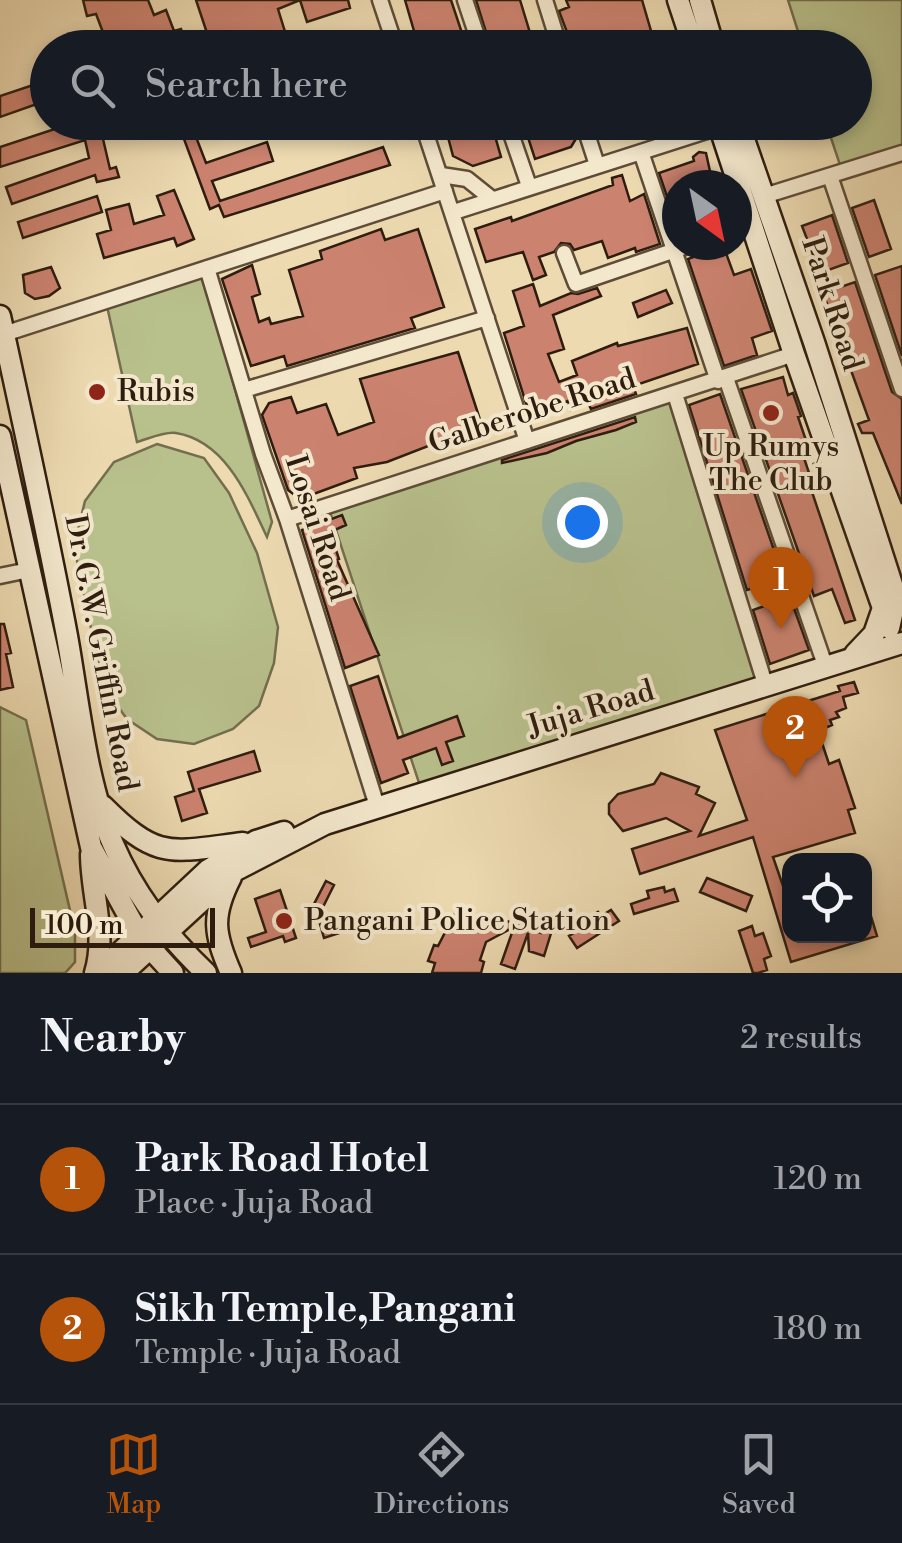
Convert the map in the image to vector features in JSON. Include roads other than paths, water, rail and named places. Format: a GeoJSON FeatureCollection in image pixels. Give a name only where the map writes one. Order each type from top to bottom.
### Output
{"type":"FeatureCollection","features":[{"type":"Feature","properties":{"kind":"main road"},"geometry":{"type":"LineString","coordinates":[[678,0],[688,30]]}},
{"type":"Feature","properties":{"kind":"main road"},"geometry":{"type":"LineString","coordinates":[[700,0],[709,30]]}},
{"type":"Feature","properties":{"kind":"main road","name":"Park Road"},"geometry":{"type":"LineString","coordinates":[[728,140],[734,170]]}},
{"type":"Feature","properties":{"kind":"main road","name":"Park Road"},"geometry":{"type":"LineString","coordinates":[[734,140],[764,196],[896,597],[893,612]]}},
{"type":"Feature","properties":{"kind":"main road","name":"Park Road"},"geometry":{"type":"LineString","coordinates":[[752,246],[893,612]]}},
{"type":"Feature","properties":{"kind":"main road","name":"Dr. G.W. Griffin Road"},"geometry":{"type":"LineString","coordinates":[[2,324],[51,552],[98,801],[112,844],[162,925],[206,973]]}},
{"type":"Feature","properties":{"kind":"main road","name":"Dr. G.W. Griffin Road"},"geometry":{"type":"LineString","coordinates":[[0,436],[91,847],[144,943],[173,973]]}},
{"type":"Feature","properties":{"kind":"main road"},"geometry":{"type":"LineString","coordinates":[[874,650],[883,640],[893,612]]}},
{"type":"Feature","properties":{"kind":"main road"},"geometry":{"type":"LineString","coordinates":[[849,659],[893,612]]}},
{"type":"Feature","properties":{"kind":"main road","name":"Juja Road"},"geometry":{"type":"LineString","coordinates":[[123,973],[208,870],[256,842],[325,824],[902,644]]}},
{"type":"Feature","properties":{"kind":"main road"},"geometry":{"type":"LineString","coordinates":[[98,801],[128,831],[162,850],[256,842]]}},
{"type":"Feature","properties":{"kind":"main road","name":"Juja Road"},"geometry":{"type":"LineString","coordinates":[[162,925],[234,871],[325,824]]}},
{"type":"Feature","properties":{"kind":"main road"},"geometry":{"type":"LineString","coordinates":[[91,847],[100,938],[96,973]]}},
{"type":"Feature","properties":{"kind":"main road"},"geometry":{"type":"LineString","coordinates":[[231,973],[215,929],[220,898],[234,871]]}},
{"type":"Feature","properties":{"kind":"main road","name":"Juja Road"},"geometry":{"type":"LineString","coordinates":[[96,973],[144,943]]}},
{"type":"Feature","properties":{"kind":"street"},"geometry":{"type":"LineString","coordinates":[[380,0],[390,30]]}},
{"type":"Feature","properties":{"kind":"street"},"geometry":{"type":"LineString","coordinates":[[464,0],[475,30]]}},
{"type":"Feature","properties":{"kind":"street"},"geometry":{"type":"LineString","coordinates":[[544,0],[554,30]]}},
{"type":"Feature","properties":{"kind":"street"},"geometry":{"type":"LineString","coordinates":[[428,140],[528,441]]}},
{"type":"Feature","properties":{"kind":"street"},"geometry":{"type":"LineString","coordinates":[[513,140],[529,186]]}},
{"type":"Feature","properties":{"kind":"street"},"geometry":{"type":"LineString","coordinates":[[589,140],[597,166]]}},
{"type":"Feature","properties":{"kind":"street"},"geometry":{"type":"LineString","coordinates":[[454,212],[677,140]]}},
{"type":"Feature","properties":{"kind":"street"},"geometry":{"type":"LineString","coordinates":[[641,152],[662,213]]}},
{"type":"Feature","properties":{"kind":"street"},"geometry":{"type":"LineString","coordinates":[[764,196],[902,153]]}},
{"type":"Feature","properties":{"kind":"street"},"geometry":{"type":"LineString","coordinates":[[440,175],[467,179],[492,199]]}},
{"type":"Feature","properties":{"kind":"street"},"geometry":{"type":"LineString","coordinates":[[830,176],[902,389]]}},
{"type":"Feature","properties":{"kind":"street"},"geometry":{"type":"LineString","coordinates":[[2,324],[206,268],[445,191]]}},
{"type":"Feature","properties":{"kind":"street"},"geometry":{"type":"LineString","coordinates":[[564,253],[576,284],[662,254]]}},
{"type":"Feature","properties":{"kind":"street"},"geometry":{"type":"LineString","coordinates":[[679,260],[826,668]]}},
{"type":"Feature","properties":{"kind":"street","name":"Losai Road"},"geometry":{"type":"LineString","coordinates":[[206,268],[377,806]]}},
{"type":"Feature","properties":{"kind":"street"},"geometry":{"type":"LineString","coordinates":[[244,390],[487,318]]}},
{"type":"Feature","properties":{"kind":"street","name":"Galberobe Road"},"geometry":{"type":"LineString","coordinates":[[287,519],[794,354]]}},
{"type":"Feature","properties":{"kind":"street"},"geometry":{"type":"LineString","coordinates":[[676,394],[766,687]]}},
{"type":"Feature","properties":{"kind":"street"},"geometry":{"type":"LineString","coordinates":[[0,576],[29,570]]}},
{"type":"Feature","properties":{"kind":"place","name":"Rubis"},"geometry":{"type":"Point","coordinates":[97,392]}},
{"type":"Feature","properties":{"kind":"place","name":"Up Rumys The Club"},"geometry":{"type":"Point","coordinates":[771,413]}},
{"type":"Feature","properties":{"kind":"place","name":"Park Road Hotel"},"geometry":{"type":"Point","coordinates":[781,629]}},
{"type":"Feature","properties":{"kind":"place","name":"Sikh Temple,Pangani"},"geometry":{"type":"Point","coordinates":[795,778]}},
{"type":"Feature","properties":{"kind":"place","name":"Pangani Police Station"},"geometry":{"type":"Point","coordinates":[284,921]}}]}
